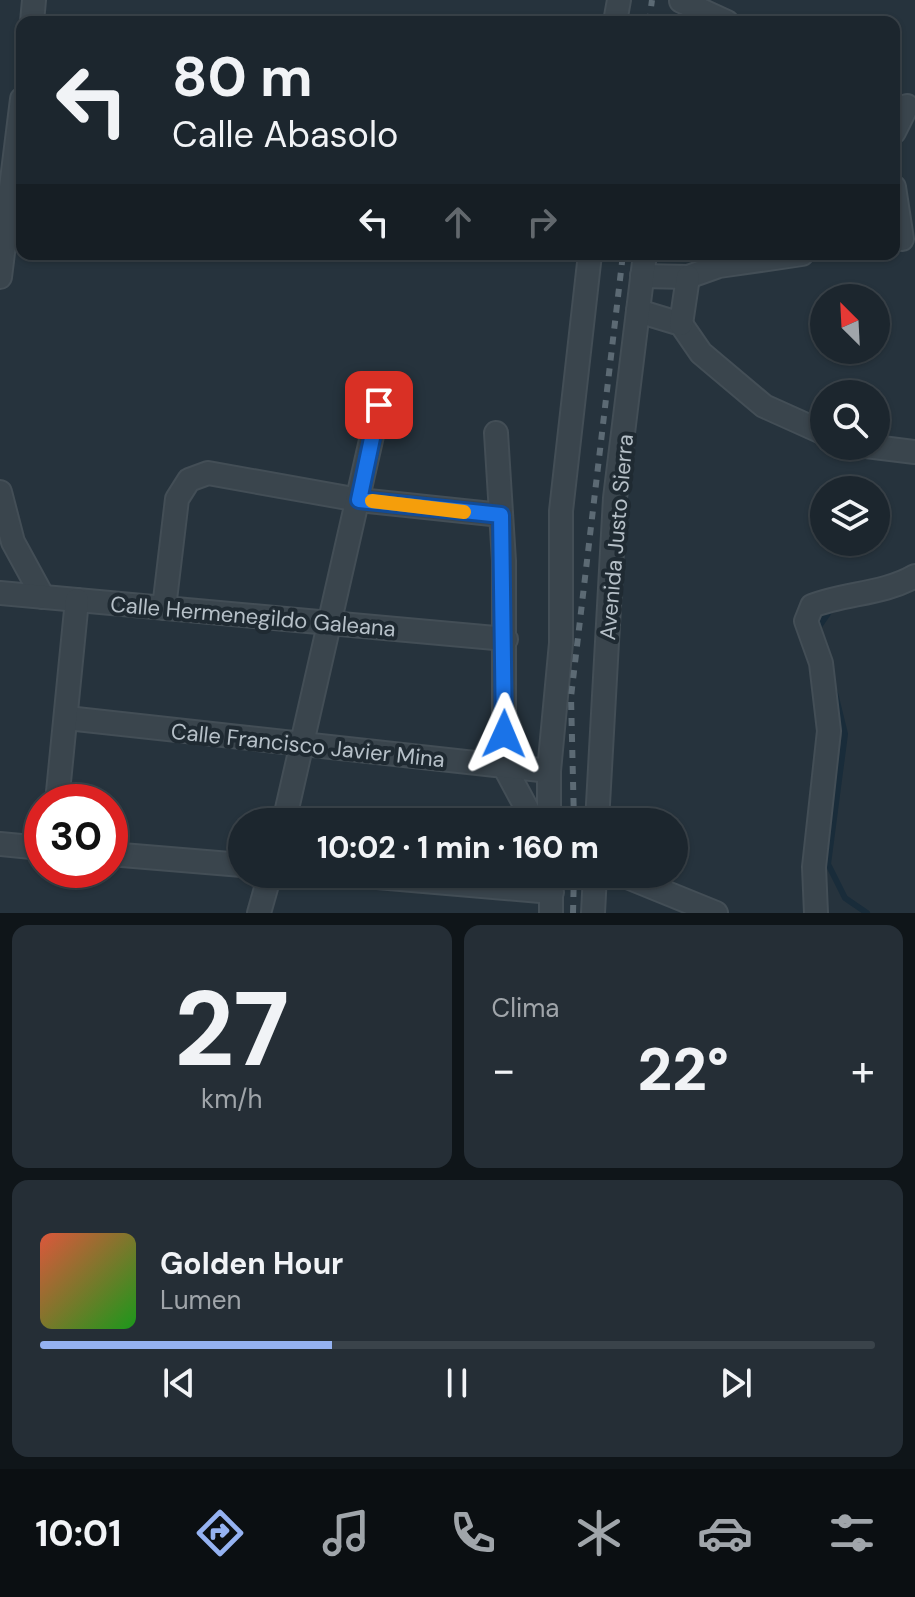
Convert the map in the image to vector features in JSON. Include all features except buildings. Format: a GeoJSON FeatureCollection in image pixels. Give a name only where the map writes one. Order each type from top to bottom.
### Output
{"type":"FeatureCollection","features":[{"type":"Feature","properties":{"kind":"street"},"geometry":{"type":"LineString","coordinates":[[681,0],[714,16]]}},
{"type":"Feature","properties":{"kind":"street"},"geometry":{"type":"LineString","coordinates":[[0,277],[16,148]]}},
{"type":"Feature","properties":{"kind":"street"},"geometry":{"type":"LineString","coordinates":[[900,218],[904,239]]}},
{"type":"Feature","properties":{"kind":"street"},"geometry":{"type":"LineString","coordinates":[[549,808],[549,771],[561,643],[561,511],[589,260]]}},
{"type":"Feature","properties":{"kind":"street"},"geometry":{"type":"LineString","coordinates":[[644,265],[688,277],[719,266],[760,260]]}},
{"type":"Feature","properties":{"kind":"street","name":"Avenida Justo Sierra"},"geometry":{"type":"LineString","coordinates":[[598,808],[615,498],[636,355],[644,265]]}},
{"type":"Feature","properties":{"kind":"street"},"geometry":{"type":"LineString","coordinates":[[681,324],[688,277]]}},
{"type":"Feature","properties":{"kind":"street"},"geometry":{"type":"LineString","coordinates":[[638,311],[681,324],[701,353],[764,406],[810,427]]}},
{"type":"Feature","properties":{"kind":"street"},"geometry":{"type":"LineString","coordinates":[[288,808],[305,744],[379,405]]}},
{"type":"Feature","properties":{"kind":"street"},"geometry":{"type":"LineString","coordinates":[[496,433],[506,639],[504,766],[526,808]]}},
{"type":"Feature","properties":{"kind":"street"},"geometry":{"type":"LineString","coordinates":[[890,449],[915,452]]}},
{"type":"Feature","properties":{"kind":"street"},"geometry":{"type":"LineString","coordinates":[[164,608],[177,499],[189,480],[208,473],[359,500],[501,515]]}},
{"type":"Feature","properties":{"kind":"street"},"geometry":{"type":"LineString","coordinates":[[0,492],[13,542],[43,597]]}},
{"type":"Feature","properties":{"kind":"street"},"geometry":{"type":"LineString","coordinates":[[816,913],[814,867],[829,731],[821,663],[806,621],[812,606],[839,596],[897,587],[915,576]]}},
{"type":"Feature","properties":{"kind":"street","name":"Calle Hermenegildo Galeana"},"geometry":{"type":"LineString","coordinates":[[0,593],[506,639]]}},
{"type":"Feature","properties":{"kind":"street"},"geometry":{"type":"LineString","coordinates":[[59,784],[77,600]]}},
{"type":"Feature","properties":{"kind":"street","name":"Calle Francisco Javier Mina"},"geometry":{"type":"LineString","coordinates":[[67,718],[549,771]]}},
{"type":"Feature","properties":{"kind":"street"},"geometry":{"type":"LineString","coordinates":[[0,844],[24,846]]}},
{"type":"Feature","properties":{"kind":"street"},"geometry":{"type":"LineString","coordinates":[[128,856],[228,864]]}},
{"type":"Feature","properties":{"kind":"street"},"geometry":{"type":"LineString","coordinates":[[259,913],[266,888]]}},
{"type":"Feature","properties":{"kind":"street"},"geometry":{"type":"LineString","coordinates":[[496,888],[551,893]]}},
{"type":"Feature","properties":{"kind":"street"},"geometry":{"type":"LineString","coordinates":[[593,913],[594,888]]}},
{"type":"Feature","properties":{"kind":"street"},"geometry":{"type":"LineString","coordinates":[[654,888],[716,913]]}},
{"type":"Feature","properties":{"kind":"waterway"},"geometry":{"type":"LineString","coordinates":[[818,628],[831,609]]}},
{"type":"Feature","properties":{"kind":"waterway"},"geometry":{"type":"LineString","coordinates":[[835,693],[845,734],[828,864],[845,898],[867,913]]}},
{"type":"Feature","properties":{"kind":"railway"},"geometry":{"type":"LineString","coordinates":[[650,16],[652,0]]}},
{"type":"Feature","properties":{"kind":"railway"},"geometry":{"type":"LineString","coordinates":[[574,808],[571,697],[622,260]]}},
{"type":"Feature","properties":{"kind":"railway"},"geometry":{"type":"LineString","coordinates":[[573,913],[574,888]]}},
{"type":"Feature","properties":{"kind":"slow traffic"},"geometry":{"type":"LineString","coordinates":[[372,501],[464,512]]}},
{"type":"Feature","properties":{"kind":"route"},"geometry":{"type":"LineString","coordinates":[[379,405],[359,500],[501,515],[506,639],[504,734]]}}]}
